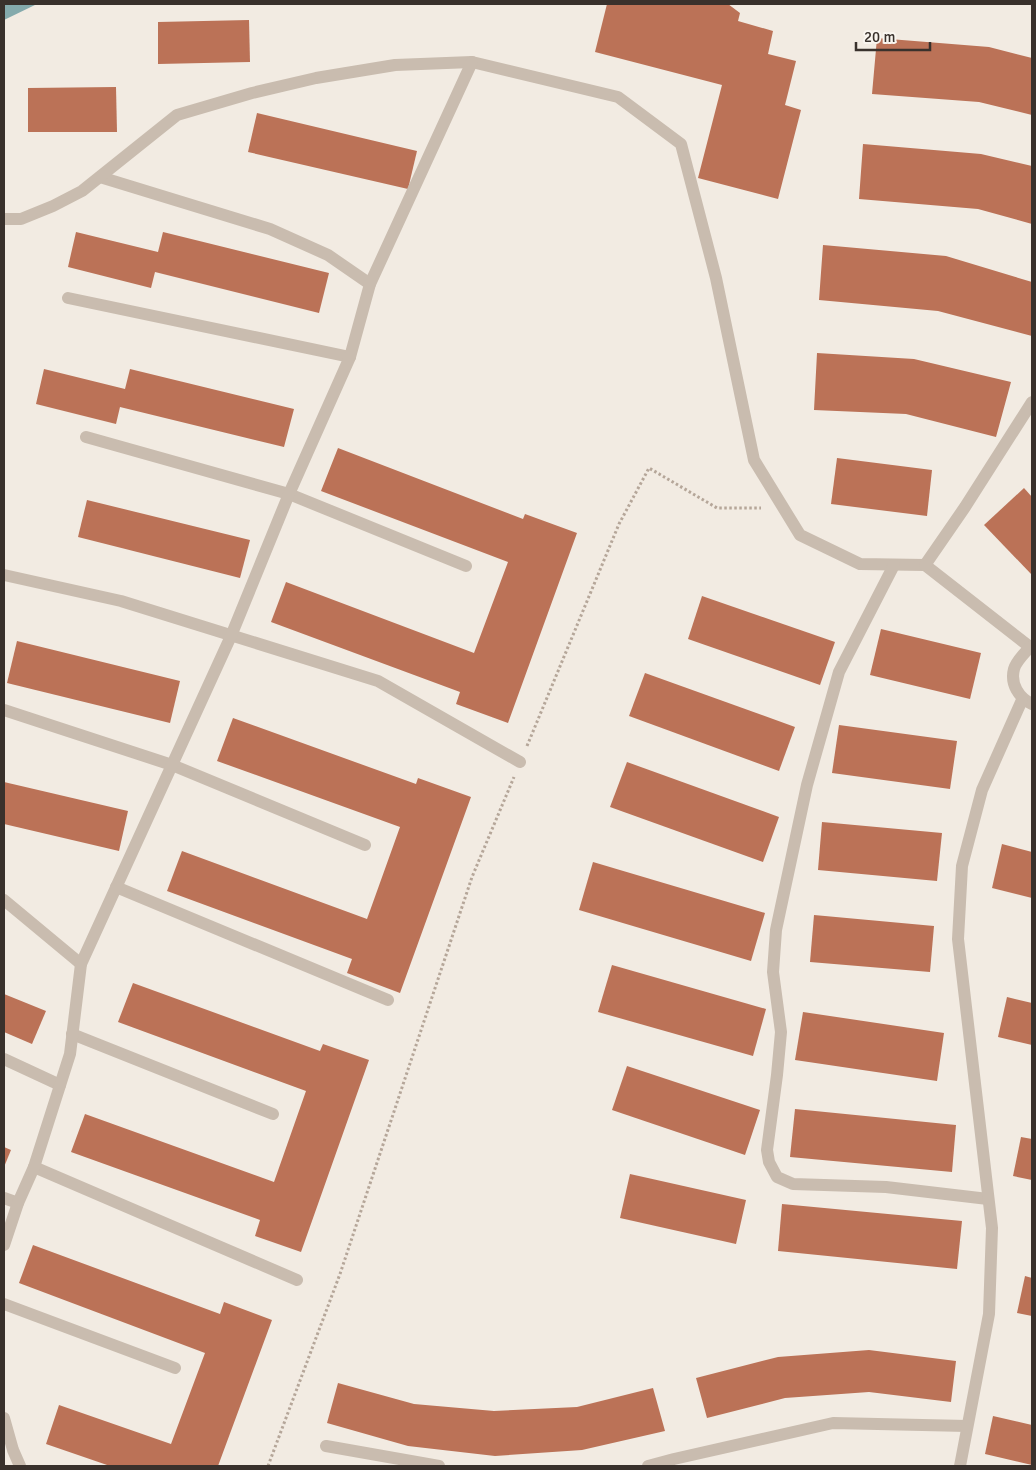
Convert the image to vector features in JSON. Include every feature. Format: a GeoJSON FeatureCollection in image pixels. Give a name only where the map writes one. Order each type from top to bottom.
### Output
{"type":"FeatureCollection","features":[{"type":"Feature","properties":{"kind":"street"},"geometry":{"type":"LineString","coordinates":[[4,1245],[18,1203],[34,1167],[70,1054],[81,964],[231,636],[289,494],[350,356],[370,284],[472,62]]}},
{"type":"Feature","properties":{"kind":"street"},"geometry":{"type":"LineString","coordinates":[[4,219],[21,219],[53,206],[82,191],[177,115],[252,93],[316,78],[395,65],[472,62],[618,97],[681,144],[716,278],[754,460],[800,535],[860,564],[925,565],[1031,646],[1014,668],[1013,683],[1027,702],[982,790],[962,866],[958,939],[992,1228],[989,1314],[960,1466]]}},
{"type":"Feature","properties":{"kind":"street"},"geometry":{"type":"LineString","coordinates":[[100,177],[270,229],[328,255],[370,284]]}},
{"type":"Feature","properties":{"kind":"street"},"geometry":{"type":"LineString","coordinates":[[68,298],[350,356]]}},
{"type":"Feature","properties":{"kind":"street"},"geometry":{"type":"LineString","coordinates":[[925,565],[965,508],[1032,402]]}},
{"type":"Feature","properties":{"kind":"street"},"geometry":{"type":"LineString","coordinates":[[86,437],[289,494],[466,566]]}},
{"type":"Feature","properties":{"kind":"street"},"geometry":{"type":"LineString","coordinates":[[894,565],[839,672],[805,795],[776,930],[773,972],[781,1032],[766,1150],[776,1177],[793,1184],[886,1187],[988,1199]]}},
{"type":"Feature","properties":{"kind":"street"},"geometry":{"type":"LineString","coordinates":[[4,575],[121,601],[378,681],[520,762]]}},
{"type":"Feature","properties":{"kind":"street"},"geometry":{"type":"LineString","coordinates":[[4,710],[172,765],[365,845]]}},
{"type":"Feature","properties":{"kind":"street"},"geometry":{"type":"LineString","coordinates":[[116,887],[388,1000]]}},
{"type":"Feature","properties":{"kind":"street"},"geometry":{"type":"LineString","coordinates":[[4,900],[81,964]]}},
{"type":"Feature","properties":{"kind":"street"},"geometry":{"type":"LineString","coordinates":[[72,1034],[273,1114]]}},
{"type":"Feature","properties":{"kind":"street"},"geometry":{"type":"LineString","coordinates":[[4,1059],[60,1085]]}},
{"type":"Feature","properties":{"kind":"street"},"geometry":{"type":"LineString","coordinates":[[34,1167],[297,1280]]}},
{"type":"Feature","properties":{"kind":"street"},"geometry":{"type":"LineString","coordinates":[[4,1198],[18,1203]]}},
{"type":"Feature","properties":{"kind":"street"},"geometry":{"type":"LineString","coordinates":[[4,1304],[175,1368]]}},
{"type":"Feature","properties":{"kind":"street"},"geometry":{"type":"LineString","coordinates":[[4,1418],[13,1450],[20,1466]]}},
{"type":"Feature","properties":{"kind":"street"},"geometry":{"type":"LineString","coordinates":[[648,1466],[833,1423],[967,1426]]}},
{"type":"Feature","properties":{"kind":"street"},"geometry":{"type":"LineString","coordinates":[[326,1446],[439,1466]]}},
{"type":"Feature","properties":{"kind":"path"},"geometry":{"type":"LineString","coordinates":[[268,1466],[340,1274],[472,877],[619,524],[649,468],[717,508],[783,508]]}},
{"type":"Feature","properties":{"kind":"water"},"geometry":{"type":"Polygon","coordinates":[[[4,4],[37,4],[4,20],[4,4]]]}},
{"type":"Feature","properties":{"kind":"building"},"geometry":{"type":"Polygon","coordinates":[[[607,4],[728,4],[740,13],[738,21],[773,31],[768,54],[796,61],[785,105],[801,110],[778,199],[698,178],[722,85],[595,52],[607,4]]]}},
{"type":"Feature","properties":{"kind":"building"},"geometry":{"type":"Polygon","coordinates":[[[249,20],[250,62],[158,64],[158,22],[249,20]]]}},
{"type":"Feature","properties":{"kind":"building"},"geometry":{"type":"Polygon","coordinates":[[[877,38],[989,47],[1032,58],[1032,115],[979,102],[872,94],[877,38]]]}},
{"type":"Feature","properties":{"kind":"building"},"geometry":{"type":"Polygon","coordinates":[[[116,87],[117,132],[28,132],[28,88],[116,87]]]}},
{"type":"Feature","properties":{"kind":"building"},"geometry":{"type":"Polygon","coordinates":[[[257,113],[417,151],[408,189],[248,152],[257,113]]]}},
{"type":"Feature","properties":{"kind":"building"},"geometry":{"type":"Polygon","coordinates":[[[863,144],[981,154],[1032,166],[1032,224],[978,209],[859,199],[863,144]]]}},
{"type":"Feature","properties":{"kind":"building"},"geometry":{"type":"Polygon","coordinates":[[[76,232],[158,252],[163,232],[329,273],[319,313],[155,272],[151,288],[68,267],[76,232]]]}},
{"type":"Feature","properties":{"kind":"building"},"geometry":{"type":"Polygon","coordinates":[[[823,245],[946,256],[1032,282],[1032,336],[938,311],[819,300],[823,245]]]}},
{"type":"Feature","properties":{"kind":"building"},"geometry":{"type":"Polygon","coordinates":[[[817,353],[914,359],[1011,382],[996,437],[906,414],[814,410],[817,353]]]}},
{"type":"Feature","properties":{"kind":"building"},"geometry":{"type":"Polygon","coordinates":[[[44,369],[125,389],[130,369],[294,409],[284,447],[120,407],[116,424],[36,404],[44,369]]]}},
{"type":"Feature","properties":{"kind":"building"},"geometry":{"type":"Polygon","coordinates":[[[338,448],[523,519],[525,514],[577,533],[508,723],[456,704],[460,692],[271,622],[286,582],[474,653],[508,562],[321,491],[338,448]]]}},
{"type":"Feature","properties":{"kind":"building"},"geometry":{"type":"Polygon","coordinates":[[[837,458],[932,470],[927,516],[831,504],[837,458]]]}},
{"type":"Feature","properties":{"kind":"building"},"geometry":{"type":"Polygon","coordinates":[[[1024,488],[1032,497],[1032,575],[984,525],[1024,488]]]}},
{"type":"Feature","properties":{"kind":"building"},"geometry":{"type":"Polygon","coordinates":[[[87,500],[250,540],[240,578],[78,537],[87,500]]]}},
{"type":"Feature","properties":{"kind":"building"},"geometry":{"type":"Polygon","coordinates":[[[702,596],[835,642],[820,685],[688,639],[702,596]]]}},
{"type":"Feature","properties":{"kind":"building"},"geometry":{"type":"Polygon","coordinates":[[[881,629],[981,653],[970,699],[870,675],[881,629]]]}},
{"type":"Feature","properties":{"kind":"building"},"geometry":{"type":"Polygon","coordinates":[[[17,641],[180,681],[170,723],[7,683],[17,641]]]}},
{"type":"Feature","properties":{"kind":"building"},"geometry":{"type":"Polygon","coordinates":[[[645,673],[795,727],[779,771],[629,716],[645,673]]]}},
{"type":"Feature","properties":{"kind":"building"},"geometry":{"type":"Polygon","coordinates":[[[233,718],[416,784],[418,778],[471,797],[400,993],[347,973],[352,959],[167,891],[182,851],[367,919],[400,827],[217,761],[233,718]]]}},
{"type":"Feature","properties":{"kind":"building"},"geometry":{"type":"Polygon","coordinates":[[[839,725],[957,741],[950,789],[832,773],[839,725]]]}},
{"type":"Feature","properties":{"kind":"building"},"geometry":{"type":"Polygon","coordinates":[[[627,762],[779,817],[763,862],[610,807],[627,762]]]}},
{"type":"Feature","properties":{"kind":"building"},"geometry":{"type":"Polygon","coordinates":[[[4,782],[128,811],[119,851],[4,824],[4,782]]]}},
{"type":"Feature","properties":{"kind":"building"},"geometry":{"type":"Polygon","coordinates":[[[822,822],[942,833],[937,881],[818,870],[822,822]]]}},
{"type":"Feature","properties":{"kind":"building"},"geometry":{"type":"Polygon","coordinates":[[[1002,844],[1032,852],[1032,898],[992,888],[1002,844]]]}},
{"type":"Feature","properties":{"kind":"building"},"geometry":{"type":"Polygon","coordinates":[[[593,862],[765,913],[751,961],[579,910],[593,862]]]}},
{"type":"Feature","properties":{"kind":"building"},"geometry":{"type":"Polygon","coordinates":[[[814,915],[934,926],[930,972],[810,962],[814,915]]]}},
{"type":"Feature","properties":{"kind":"building"},"geometry":{"type":"Polygon","coordinates":[[[612,965],[766,1009],[753,1056],[598,1012],[612,965]]]}},
{"type":"Feature","properties":{"kind":"building"},"geometry":{"type":"Polygon","coordinates":[[[133,983],[320,1051],[323,1044],[369,1060],[301,1252],[255,1236],[260,1220],[71,1152],[85,1114],[274,1182],[306,1091],[118,1022],[133,983]]]}},
{"type":"Feature","properties":{"kind":"building"},"geometry":{"type":"Polygon","coordinates":[[[4,994],[46,1011],[32,1044],[4,1032],[4,994]]]}},
{"type":"Feature","properties":{"kind":"building"},"geometry":{"type":"Polygon","coordinates":[[[1007,997],[1032,1003],[1032,1045],[998,1037],[1007,997]]]}},
{"type":"Feature","properties":{"kind":"building"},"geometry":{"type":"Polygon","coordinates":[[[803,1012],[944,1033],[937,1081],[795,1060],[803,1012]]]}},
{"type":"Feature","properties":{"kind":"building"},"geometry":{"type":"Polygon","coordinates":[[[627,1066],[760,1110],[745,1155],[612,1110],[627,1066]]]}},
{"type":"Feature","properties":{"kind":"building"},"geometry":{"type":"Polygon","coordinates":[[[795,1109],[956,1125],[952,1172],[790,1157],[795,1109]]]}},
{"type":"Feature","properties":{"kind":"building"},"geometry":{"type":"Polygon","coordinates":[[[1021,1137],[1032,1139],[1032,1180],[1013,1176],[1021,1137]]]}},
{"type":"Feature","properties":{"kind":"building"},"geometry":{"type":"Polygon","coordinates":[[[4,1147],[11,1150],[4,1167],[4,1147]]]}},
{"type":"Feature","properties":{"kind":"building"},"geometry":{"type":"Polygon","coordinates":[[[630,1174],[746,1200],[736,1244],[620,1218],[630,1174]]]}},
{"type":"Feature","properties":{"kind":"building"},"geometry":{"type":"Polygon","coordinates":[[[782,1204],[962,1221],[957,1269],[778,1251],[782,1204]]]}},
{"type":"Feature","properties":{"kind":"building"},"geometry":{"type":"Polygon","coordinates":[[[33,1245],[220,1314],[224,1302],[272,1320],[218,1466],[110,1466],[46,1444],[59,1405],[171,1444],[205,1353],[19,1283],[33,1245]]]}},
{"type":"Feature","properties":{"kind":"building"},"geometry":{"type":"Polygon","coordinates":[[[1025,1276],[1032,1278],[1032,1316],[1017,1313],[1025,1276]]]}},
{"type":"Feature","properties":{"kind":"building"},"geometry":{"type":"Polygon","coordinates":[[[869,1350],[956,1361],[951,1402],[869,1392],[785,1398],[707,1418],[696,1378],[778,1357],[869,1350]]]}},
{"type":"Feature","properties":{"kind":"building"},"geometry":{"type":"Polygon","coordinates":[[[338,1383],[414,1404],[494,1411],[577,1407],[653,1388],[665,1431],[582,1450],[495,1456],[408,1446],[327,1423],[338,1383]]]}},
{"type":"Feature","properties":{"kind":"building"},"geometry":{"type":"Polygon","coordinates":[[[993,1416],[1032,1425],[1032,1465],[985,1454],[993,1416]]]}}]}
